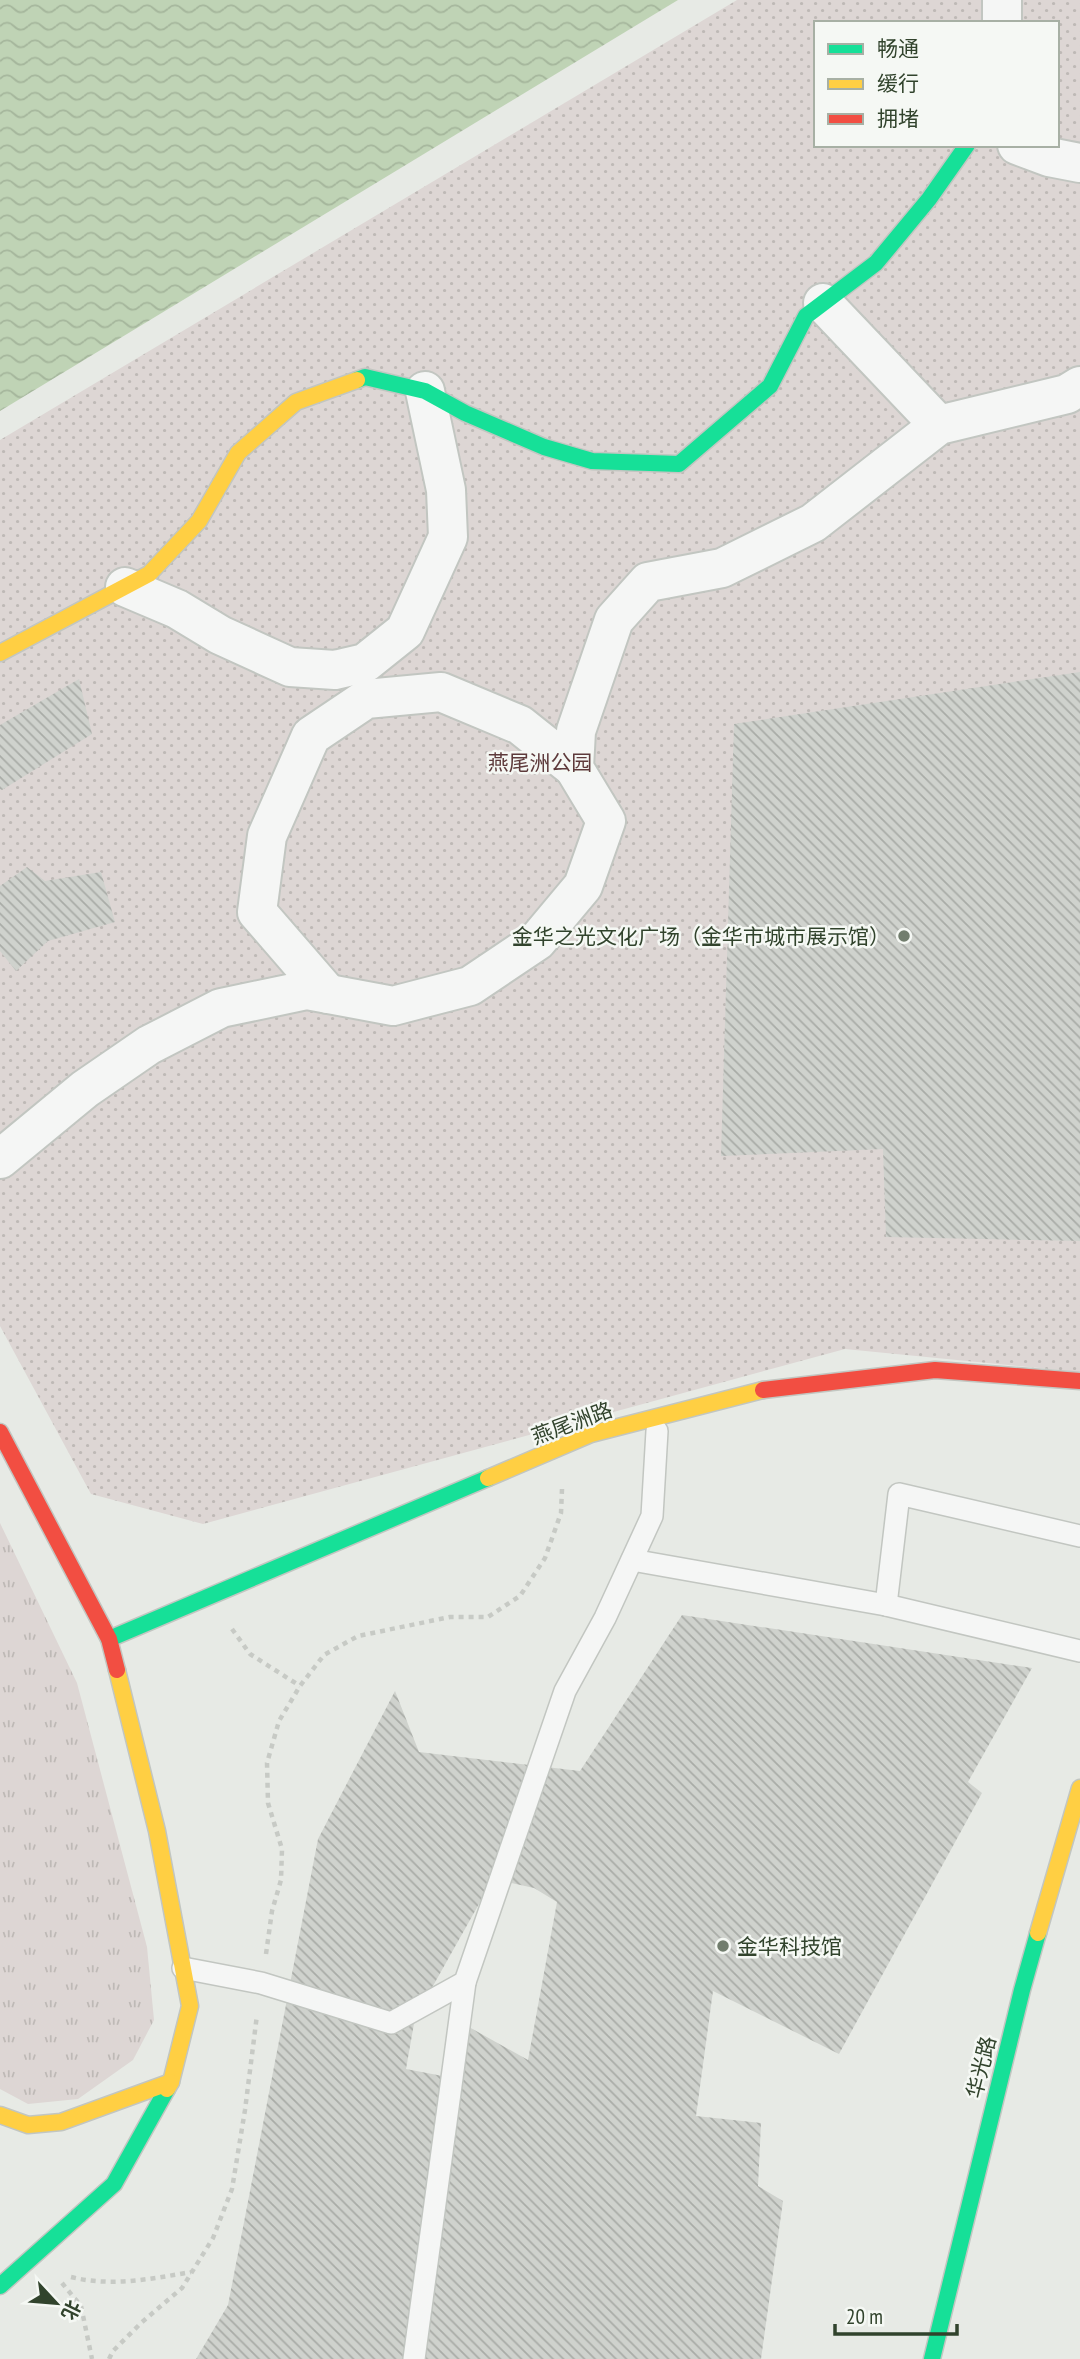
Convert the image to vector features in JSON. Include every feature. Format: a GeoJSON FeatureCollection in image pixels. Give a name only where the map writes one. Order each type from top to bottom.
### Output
{"type":"FeatureCollection","features":[{"type":"Feature","properties":{"kind":"street"},"geometry":{"type":"LineString","coordinates":[[1002,0],[1002,21]]}},
{"type":"Feature","properties":{"kind":"street"},"geometry":{"type":"LineString","coordinates":[[0,653],[149,574],[199,521],[238,453],[296,402],[365,377],[425,391],[465,413],[533,442],[592,461],[679,464],[769,386],[806,316],[876,263],[929,199],[966,147]]}},
{"type":"Feature","properties":{"kind":"street"},"geometry":{"type":"LineString","coordinates":[[1022,147],[1049,157],[1080,163]]}},
{"type":"Feature","properties":{"kind":"street"},"geometry":{"type":"LineString","coordinates":[[823,303],[939,425]]}},
{"type":"Feature","properties":{"kind":"street"},"geometry":{"type":"LineString","coordinates":[[574,768],[576,731],[614,620],[648,582],[722,568],[813,523],[939,425],[1067,394],[1080,386]]}},
{"type":"Feature","properties":{"kind":"street"},"geometry":{"type":"LineString","coordinates":[[125,587],[177,609],[239,645],[290,667],[335,670],[365,663],[405,631],[448,537],[446,490],[425,391]]}},
{"type":"Feature","properties":{"kind":"street"},"geometry":{"type":"LineString","coordinates":[[0,1159],[85,1089],[149,1045],[221,1008],[307,990],[328,994],[393,1006],[470,986],[537,941],[583,886],[606,821],[574,768],[520,725],[442,692],[366,699],[310,736],[267,836],[257,912],[328,994]]}},
{"type":"Feature","properties":{"kind":"street","name":"燕尾洲路"},"geometry":{"type":"LineString","coordinates":[[109,1639],[591,1434],[756,1391],[935,1370],[1080,1381]]}},
{"type":"Feature","properties":{"kind":"street"},"geometry":{"type":"LineString","coordinates":[[0,1432],[109,1639],[158,1831],[190,2007],[171,2082],[114,2184],[0,2286]]}},
{"type":"Feature","properties":{"kind":"street","name":"华光路"},"geometry":{"type":"LineString","coordinates":[[932,2359],[1022,1990],[1080,1788]]}},
{"type":"Feature","properties":{"kind":"street"},"geometry":{"type":"LineString","coordinates":[[0,2115],[28,2125],[61,2122],[171,2082]]}},
{"type":"Feature","properties":{"kind":"lane"},"geometry":{"type":"LineString","coordinates":[[414,2359],[465,1982],[565,1691],[605,1618],[652,1516],[657,1431]]}},
{"type":"Feature","properties":{"kind":"lane"},"geometry":{"type":"LineString","coordinates":[[886,1605],[899,1494],[1080,1536]]}},
{"type":"Feature","properties":{"kind":"lane"},"geometry":{"type":"LineString","coordinates":[[632,1560],[886,1605],[1080,1651]]}},
{"type":"Feature","properties":{"kind":"lane"},"geometry":{"type":"LineString","coordinates":[[183,1968],[261,1983],[391,2023],[465,1982]]}},
{"type":"Feature","properties":{"kind":"path"},"geometry":{"type":"LineString","coordinates":[[109,2359],[113,2351],[141,2323],[182,2288],[213,2238],[232,2189],[272,1911],[281,1881],[282,1849],[268,1803],[267,1763],[279,1721],[300,1686],[324,1655],[359,1636],[450,1616],[488,1617],[520,1596],[545,1558],[561,1513],[562,1484],[552,1451]]}},
{"type":"Feature","properties":{"kind":"path"},"geometry":{"type":"LineString","coordinates":[[208,1597],[250,1654],[300,1686]]}},
{"type":"Feature","properties":{"kind":"path"},"geometry":{"type":"LineString","coordinates":[[24,2264],[86,2281],[139,2281],[191,2272]]}},
{"type":"Feature","properties":{"kind":"path"},"geometry":{"type":"LineString","coordinates":[[52,2272],[80,2306],[92,2359]]}},
{"type":"Feature","properties":{"kind":"green space","name":"燕尾洲公园"},"geometry":{"type":"Polygon","coordinates":[[[737,0],[1080,0],[1080,1372],[845,1349],[203,1524],[91,1494],[0,1326],[0,440],[737,0]]]}},
{"type":"Feature","properties":{"kind":"green space"},"geometry":{"type":"Polygon","coordinates":[[[0,1523],[77,1683],[147,1947],[154,2020],[133,2060],[78,2099],[28,2104],[0,2089],[0,1523]]]}},
{"type":"Feature","properties":{"kind":"water"},"geometry":{"type":"Polygon","coordinates":[[[0,0],[678,0],[0,411],[0,0]]]}},
{"type":"Feature","properties":{"kind":"building","name":"金华之光文化广场（金华市城市展示馆）"},"geometry":{"type":"Polygon","coordinates":[[[1080,672],[1080,1241],[886,1237],[883,1149],[721,1156],[734,724],[1080,672]]]}},
{"type":"Feature","properties":{"kind":"building"},"geometry":{"type":"Polygon","coordinates":[[[79,679],[92,734],[0,789],[0,725],[79,679]]]}},
{"type":"Feature","properties":{"kind":"building"},"geometry":{"type":"Polygon","coordinates":[[[27,867],[45,881],[101,872],[115,922],[48,941],[16,971],[0,951],[0,886],[27,867]]]}},
{"type":"Feature","properties":{"kind":"building","name":"金华科技馆"},"geometry":{"type":"Polygon","coordinates":[[[682,1615],[1032,1668],[968,1782],[982,1793],[839,2054],[713,1991],[696,2116],[761,2123],[758,2186],[783,2201],[761,2359],[196,2359],[228,2305],[318,1839],[395,1691],[419,1752],[580,1771],[682,1615]],[[493,1879],[415,2018],[406,2069],[453,2078],[460,2022],[528,2060],[557,1902],[534,1888],[493,1879]]]}},
{"type":"Feature","properties":{"kind":"traffic: fast"},"geometry":{"type":"LineString","coordinates":[[357,380],[365,377],[425,391],[465,413],[544,447],[592,461],[679,464],[770,386],[806,316],[876,263],[929,199],[966,147]]}},
{"type":"Feature","properties":{"kind":"traffic: fast"},"geometry":{"type":"LineString","coordinates":[[109,1639],[488,1478]]}},
{"type":"Feature","properties":{"kind":"traffic: fast"},"geometry":{"type":"LineString","coordinates":[[932,2359],[1038,1933]]}},
{"type":"Feature","properties":{"kind":"traffic: fast"},"geometry":{"type":"LineString","coordinates":[[0,2286],[114,2184],[167,2089]]}},
{"type":"Feature","properties":{"kind":"traffic: slow"},"geometry":{"type":"LineString","coordinates":[[0,653],[149,574],[199,521],[238,453],[296,402],[357,380]]}},
{"type":"Feature","properties":{"kind":"traffic: slow"},"geometry":{"type":"LineString","coordinates":[[488,1478],[591,1434],[763,1390]]}},
{"type":"Feature","properties":{"kind":"traffic: slow"},"geometry":{"type":"LineString","coordinates":[[117,1670],[157,1831],[190,2006],[167,2089]]}},
{"type":"Feature","properties":{"kind":"traffic: slow"},"geometry":{"type":"LineString","coordinates":[[1038,1933],[1080,1788]]}},
{"type":"Feature","properties":{"kind":"traffic: slow"},"geometry":{"type":"LineString","coordinates":[[0,2115],[28,2125],[61,2122],[171,2082]]}},
{"type":"Feature","properties":{"kind":"traffic: jam"},"geometry":{"type":"LineString","coordinates":[[763,1390],[935,1370],[1080,1381]]}},
{"type":"Feature","properties":{"kind":"traffic: jam"},"geometry":{"type":"LineString","coordinates":[[0,1432],[109,1639],[117,1670]]}},
{"type":"Feature","properties":{"kind":"place","name":"金华之光文化广场（金华市城市展示馆）"},"geometry":{"type":"Point","coordinates":[904,936]}},
{"type":"Feature","properties":{"kind":"place","name":"金华科技馆"},"geometry":{"type":"Point","coordinates":[723,1946]}}]}
